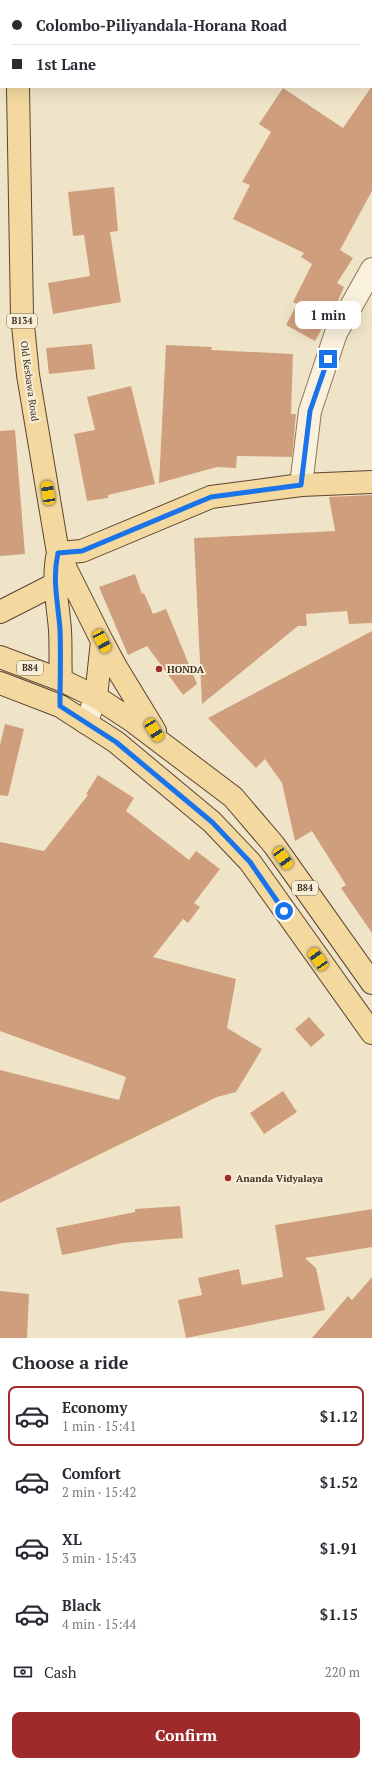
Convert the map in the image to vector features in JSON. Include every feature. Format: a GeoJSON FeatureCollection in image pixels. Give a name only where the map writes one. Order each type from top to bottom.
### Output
{"type":"FeatureCollection","features":[{"type":"Feature","properties":{"kind":"main road","name":"Old Kesbawa Road"},"geometry":{"type":"LineString","coordinates":[[18,88],[22,315],[28,375],[58,553],[116,667],[163,743]]}},
{"type":"Feature","properties":{"kind":"main road"},"geometry":{"type":"LineString","coordinates":[[58,553],[82,551],[211,497],[301,485],[372,482]]}},
{"type":"Feature","properties":{"kind":"main road","name":"Old Kesbawa Road"},"geometry":{"type":"LineString","coordinates":[[58,553],[55,567],[55,584],[60,630],[61,680]]}},
{"type":"Feature","properties":{"kind":"main road"},"geometry":{"type":"LineString","coordinates":[[0,612],[55,584]]}},
{"type":"Feature","properties":{"kind":"main road"},"geometry":{"type":"LineString","coordinates":[[96,697],[102,641]]}},
{"type":"Feature","properties":{"kind":"main road","name":"B84"},"geometry":{"type":"LineString","coordinates":[[0,657],[61,680],[96,697],[163,743],[233,797],[274,845],[372,983]]}},
{"type":"Feature","properties":{"kind":"main road","name":"B84"},"geometry":{"type":"LineString","coordinates":[[0,683],[60,706],[116,742],[212,822],[250,862],[372,1033]]}},
{"type":"Feature","properties":{"kind":"street"},"geometry":{"type":"LineString","coordinates":[[301,485],[310,411],[336,333],[372,269]]}},
{"type":"Feature","properties":{"kind":"street","name":"Old Kesbawa Road"},"geometry":{"type":"LineString","coordinates":[[60,706],[61,680]]}},
{"type":"Feature","properties":{"kind":"street"},"geometry":{"type":"LineString","coordinates":[[86,723],[96,697]]}},
{"type":"Feature","properties":{"kind":"building"},"geometry":{"type":"Polygon","coordinates":[[[283,88],[343,128],[372,88],[372,191],[340,250],[353,258],[337,283],[344,287],[329,320],[327,319],[315,341],[286,325],[297,304],[293,302],[312,264],[301,257],[304,253],[233,219],[250,185],[242,182],[271,132],[259,124],[283,88]]]}},
{"type":"Feature","properties":{"kind":"building"},"geometry":{"type":"Polygon","coordinates":[[[114,187],[118,231],[110,232],[121,302],[53,314],[48,283],[90,276],[84,235],[73,236],[68,192],[114,187]]]}},
{"type":"Feature","properties":{"kind":"building"},"geometry":{"type":"Polygon","coordinates":[[[92,344],[95,369],[49,374],[46,348],[92,344]]]}},
{"type":"Feature","properties":{"kind":"building"},"geometry":{"type":"Polygon","coordinates":[[[166,345],[212,347],[211,350],[293,354],[291,414],[296,414],[292,457],[237,456],[236,468],[217,467],[159,483],[166,345]]]}},
{"type":"Feature","properties":{"kind":"building"},"geometry":{"type":"Polygon","coordinates":[[[131,386],[155,484],[108,495],[108,498],[87,501],[74,434],[95,430],[87,397],[131,386]]]}},
{"type":"Feature","properties":{"kind":"building"},"geometry":{"type":"Polygon","coordinates":[[[15,430],[25,554],[0,556],[0,431],[15,430]]]}},
{"type":"Feature","properties":{"kind":"building"},"geometry":{"type":"Polygon","coordinates":[[[372,495],[372,623],[349,624],[347,611],[306,614],[307,626],[298,626],[202,704],[194,538],[335,531],[329,497],[372,495]]]}},
{"type":"Feature","properties":{"kind":"building"},"geometry":{"type":"Polygon","coordinates":[[[135,574],[142,594],[144,593],[153,614],[166,609],[197,684],[183,695],[147,646],[128,655],[99,587],[135,574]]]}},
{"type":"Feature","properties":{"kind":"building"},"geometry":{"type":"Polygon","coordinates":[[[372,631],[372,933],[341,888],[346,885],[312,831],[295,841],[282,783],[265,759],[256,768],[208,718],[372,631]]]}},
{"type":"Feature","properties":{"kind":"building"},"geometry":{"type":"Polygon","coordinates":[[[5,724],[24,729],[8,796],[0,795],[0,745],[5,724]]]}},
{"type":"Feature","properties":{"kind":"building"},"geometry":{"type":"Polygon","coordinates":[[[98,775],[134,798],[126,811],[189,860],[196,851],[220,869],[194,903],[200,907],[188,923],[183,919],[153,957],[236,979],[227,1028],[262,1049],[236,1092],[217,1097],[0,1203],[0,1070],[119,1100],[126,1077],[0,1031],[0,842],[44,851],[88,795],[86,794],[98,775]]]}},
{"type":"Feature","properties":{"kind":"building"},"geometry":{"type":"Polygon","coordinates":[[[309,1017],[325,1035],[311,1047],[295,1029],[309,1017]]]}},
{"type":"Feature","properties":{"kind":"building"},"geometry":{"type":"Polygon","coordinates":[[[283,1091],[297,1112],[264,1134],[250,1113],[283,1091]]]}},
{"type":"Feature","properties":{"kind":"building"},"geometry":{"type":"Polygon","coordinates":[[[180,1206],[183,1238],[122,1243],[62,1255],[56,1228],[135,1212],[135,1209],[180,1206]]]}},
{"type":"Feature","properties":{"kind":"building"},"geometry":{"type":"Polygon","coordinates":[[[372,1209],[372,1247],[305,1258],[316,1268],[325,1310],[186,1338],[178,1300],[202,1295],[198,1278],[239,1269],[242,1285],[283,1277],[275,1225],[372,1209]]]}},
{"type":"Feature","properties":{"kind":"building"},"geometry":{"type":"Polygon","coordinates":[[[372,1277],[372,1338],[312,1338],[348,1296],[352,1300],[372,1277]]]}},
{"type":"Feature","properties":{"kind":"building"},"geometry":{"type":"Polygon","coordinates":[[[0,1291],[29,1294],[27,1338],[0,1338],[0,1291]]]}},
{"type":"Feature","properties":{"kind":"place","name":"HONDA"},"geometry":{"type":"Point","coordinates":[159,669]}},
{"type":"Feature","properties":{"kind":"place","name":"Ananda Vidyalaya"},"geometry":{"type":"Point","coordinates":[228,1178]}},
{"type":"Feature","properties":{"kind":"route"},"geometry":{"type":"LineString","coordinates":[[284,911],[250,862],[212,822],[116,742],[60,706],[60,630],[55,584],[55,567],[58,553],[82,551],[211,497],[301,485],[310,411],[328,359]]}}]}
